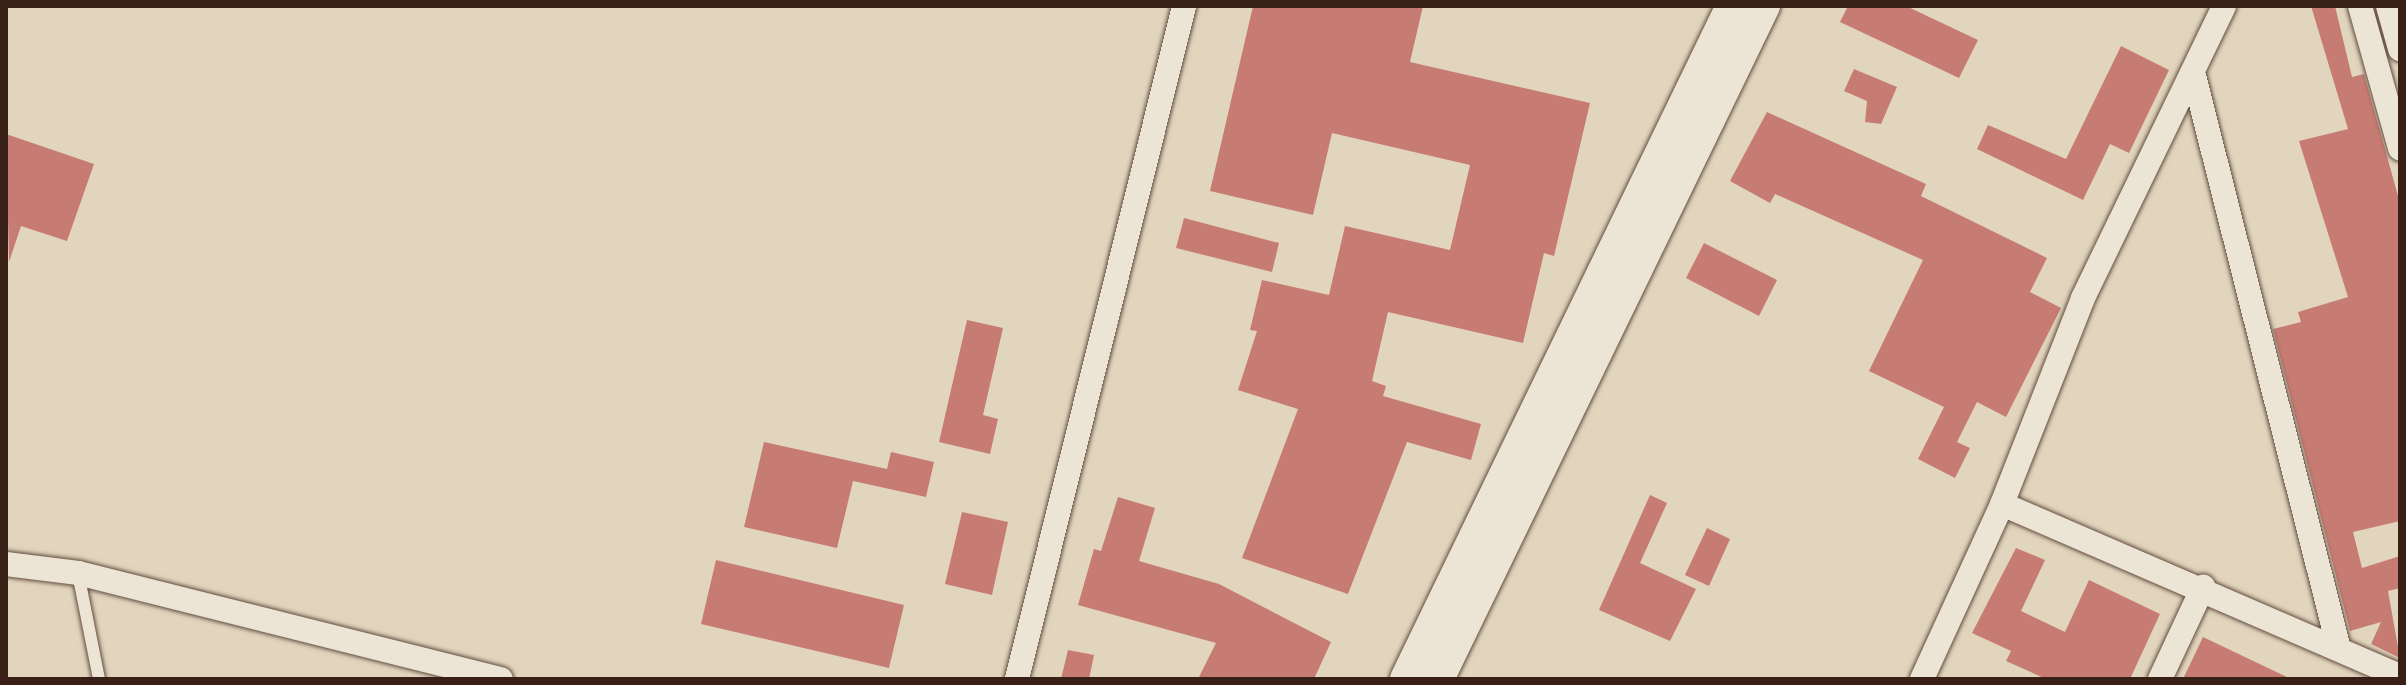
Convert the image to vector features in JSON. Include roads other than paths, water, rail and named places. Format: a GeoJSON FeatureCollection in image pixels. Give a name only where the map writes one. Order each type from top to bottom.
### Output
{"type":"FeatureCollection","features":[{"type":"Feature","properties":{"kind":"main road"},"geometry":{"type":"LineString","coordinates":[[1406,679],[1732,6]]}},
{"type":"Feature","properties":{"kind":"main road"},"geometry":{"type":"LineString","coordinates":[[1438,679],[1764,6]]}},
{"type":"Feature","properties":{"kind":"street"},"geometry":{"type":"LineString","coordinates":[[1017,679],[1184,6]]}},
{"type":"Feature","properties":{"kind":"street"},"geometry":{"type":"LineString","coordinates":[[1922,679],[2002,504],[2083,298],[2224,6]]}},
{"type":"Feature","properties":{"kind":"street"},"geometry":{"type":"LineString","coordinates":[[2360,6],[2400,148]]}},
{"type":"Feature","properties":{"kind":"street"},"geometry":{"type":"LineString","coordinates":[[2388,6],[2400,49]]}},
{"type":"Feature","properties":{"kind":"street"},"geometry":{"type":"LineString","coordinates":[[2193,72],[2338,645]]}},
{"type":"Feature","properties":{"kind":"street"},"geometry":{"type":"LineString","coordinates":[[2002,504],[2338,645],[2399,677]]}},
{"type":"Feature","properties":{"kind":"street"},"geometry":{"type":"LineString","coordinates":[[6,564],[78,573],[501,679]]}},
{"type":"Feature","properties":{"kind":"street"},"geometry":{"type":"LineString","coordinates":[[2160,679],[2203,587]]}},
{"type":"Feature","properties":{"kind":"lane"},"geometry":{"type":"LineString","coordinates":[[78,573],[99,679]]}}]}
